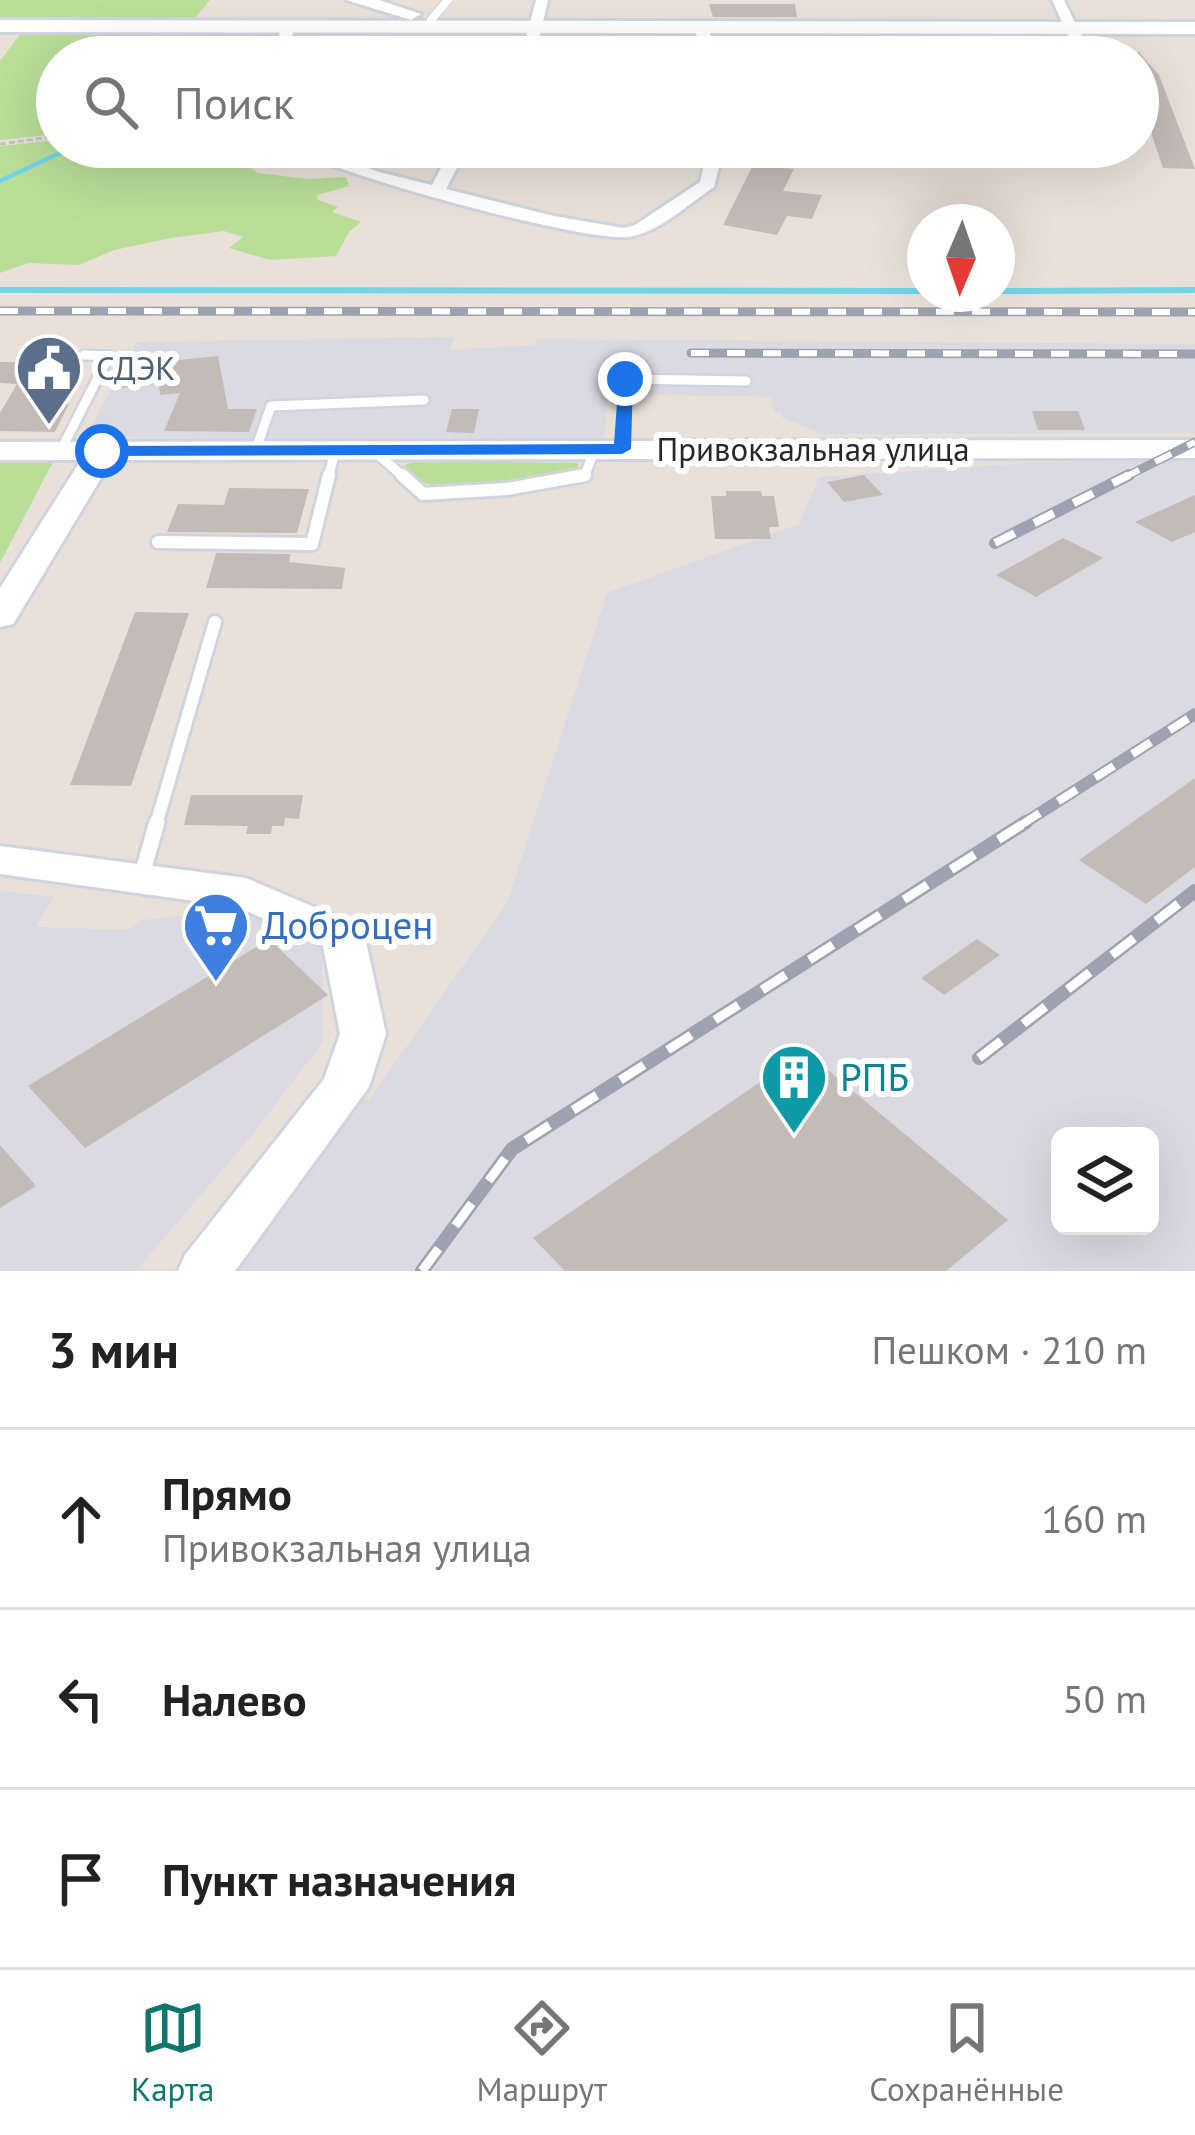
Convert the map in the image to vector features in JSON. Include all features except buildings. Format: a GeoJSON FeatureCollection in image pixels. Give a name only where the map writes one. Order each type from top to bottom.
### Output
{"type":"FeatureCollection","features":[{"type":"Feature","properties":{"kind":"street"},"geometry":{"type":"LineString","coordinates":[[356,0],[454,27]]}},
{"type":"Feature","properties":{"kind":"street"},"geometry":{"type":"LineString","coordinates":[[533,36],[542,0]]}},
{"type":"Feature","properties":{"kind":"street"},"geometry":{"type":"LineString","coordinates":[[1058,0],[1076,36]]}},
{"type":"Feature","properties":{"kind":"street"},"geometry":{"type":"LineString","coordinates":[[0,26],[1195,28]]}},
{"type":"Feature","properties":{"kind":"street"},"geometry":{"type":"LineString","coordinates":[[701,26],[703,36]]}},
{"type":"Feature","properties":{"kind":"street"},"geometry":{"type":"LineString","coordinates":[[285,36],[288,27]]}},
{"type":"Feature","properties":{"kind":"street"},"geometry":{"type":"LineString","coordinates":[[355,168],[436,192],[624,233],[641,229],[708,184],[711,168]]}},
{"type":"Feature","properties":{"kind":"street"},"geometry":{"type":"LineString","coordinates":[[436,192],[449,168]]}},
{"type":"Feature","properties":{"kind":"street","name":"Привокзальная улица"},"geometry":{"type":"LineString","coordinates":[[0,451],[255,452],[326,462],[374,452],[1195,448]]}},
{"type":"Feature","properties":{"kind":"street"},"geometry":{"type":"LineString","coordinates":[[0,616],[102,451]]}},
{"type":"Feature","properties":{"kind":"street"},"geometry":{"type":"LineString","coordinates":[[0,860],[246,893],[343,937],[364,1034],[345,1087],[203,1271]]}},
{"type":"Feature","properties":{"kind":"lane"},"geometry":{"type":"LineString","coordinates":[[431,20],[448,0]]}},
{"type":"Feature","properties":{"kind":"lane"},"geometry":{"type":"LineString","coordinates":[[60,452],[110,356],[84,355]]}},
{"type":"Feature","properties":{"kind":"lane"},"geometry":{"type":"LineString","coordinates":[[374,452],[436,500],[491,495],[584,477],[609,449],[625,379],[746,381]]}},
{"type":"Feature","properties":{"kind":"lane"},"geometry":{"type":"LineString","coordinates":[[255,452],[271,406],[424,400]]}},
{"type":"Feature","properties":{"kind":"lane"},"geometry":{"type":"LineString","coordinates":[[158,542],[313,544],[326,462]]}},
{"type":"Feature","properties":{"kind":"lane"},"geometry":{"type":"LineString","coordinates":[[141,878],[215,622]]}},
{"type":"Feature","properties":{"kind":"path"},"geometry":{"type":"LineString","coordinates":[[0,144],[36,139]]}},
{"type":"Feature","properties":{"kind":"shaded area"},"geometry":{"type":"Polygon","coordinates":[[[454,337],[450,350],[533,345],[538,339],[1195,344],[1195,433],[824,434],[782,418],[781,412],[774,412],[771,397],[613,394],[607,399],[604,438],[85,438],[136,342],[454,337]]]}},
{"type":"Feature","properties":{"kind":"shaded area"},"geometry":{"type":"Polygon","coordinates":[[[1195,460],[1195,1271],[215,1271],[353,1091],[369,1100],[507,903],[607,593],[799,524],[819,477],[1028,463],[1195,460]]]}},
{"type":"Feature","properties":{"kind":"shaded area"},"geometry":{"type":"Polygon","coordinates":[[[0,891],[54,897],[35,927],[128,930],[141,920],[256,909],[322,949],[323,1042],[254,1133],[136,1271],[0,1271],[0,891]]]}},
{"type":"Feature","properties":{"kind":"green space"},"geometry":{"type":"Polygon","coordinates":[[[0,0],[210,0],[192,21],[0,23],[0,0]]]}},
{"type":"Feature","properties":{"kind":"green space"},"geometry":{"type":"Polygon","coordinates":[[[24,29],[278,30],[276,36],[36,36],[36,136],[0,140],[0,61],[24,29]]]}},
{"type":"Feature","properties":{"kind":"green space"},"geometry":{"type":"Polygon","coordinates":[[[36,142],[36,168],[251,168],[307,179],[346,177],[349,186],[317,195],[318,200],[338,207],[332,212],[361,222],[349,232],[336,256],[270,260],[229,248],[243,237],[224,231],[114,250],[79,265],[28,263],[0,273],[0,146],[36,142]]]}},
{"type":"Feature","properties":{"kind":"green space"},"geometry":{"type":"Polygon","coordinates":[[[54,460],[0,563],[0,461],[54,460]]]}},
{"type":"Feature","properties":{"kind":"green space"},"geometry":{"type":"Polygon","coordinates":[[[415,461],[578,463],[578,472],[517,485],[448,488],[411,477],[405,465],[415,461]]]}},
{"type":"Feature","properties":{"kind":"waterway"},"geometry":{"type":"LineString","coordinates":[[270,36],[276,24]]}},
{"type":"Feature","properties":{"kind":"waterway"},"geometry":{"type":"LineString","coordinates":[[0,181],[36,164]]}},
{"type":"Feature","properties":{"kind":"waterway"},"geometry":{"type":"LineString","coordinates":[[0,290],[907,291]]}},
{"type":"Feature","properties":{"kind":"waterway"},"geometry":{"type":"LineString","coordinates":[[1015,291],[1195,290]]}},
{"type":"Feature","properties":{"kind":"railway"},"geometry":{"type":"LineString","coordinates":[[0,311],[1195,312]]}},
{"type":"Feature","properties":{"kind":"railway"},"geometry":{"type":"LineString","coordinates":[[691,353],[1195,354]]}},
{"type":"Feature","properties":{"kind":"railway"},"geometry":{"type":"LineString","coordinates":[[1129,475],[1195,442]]}},
{"type":"Feature","properties":{"kind":"railway"},"geometry":{"type":"LineString","coordinates":[[995,543],[1129,475]]}},
{"type":"Feature","properties":{"kind":"railway"},"geometry":{"type":"LineString","coordinates":[[1123,478],[1129,475]]}},
{"type":"Feature","properties":{"kind":"railway"},"geometry":{"type":"LineString","coordinates":[[1021,825],[1195,714]]}},
{"type":"Feature","properties":{"kind":"railway"},"geometry":{"type":"LineString","coordinates":[[422,1271],[512,1149],[1026,822]]}},
{"type":"Feature","properties":{"kind":"railway"},"geometry":{"type":"LineString","coordinates":[[979,1058],[1195,891]]}},
{"type":"Feature","properties":{"kind":"place","name":"СДЭК"},"geometry":{"type":"Point","coordinates":[49,427]}},
{"type":"Feature","properties":{"kind":"place","name":"Доброцен"},"geometry":{"type":"Point","coordinates":[216,984]}},
{"type":"Feature","properties":{"kind":"place","name":"РПБ"},"geometry":{"type":"Point","coordinates":[794,1136]}},
{"type":"Feature","properties":{"kind":"route"},"geometry":{"type":"LineString","coordinates":[[102,451],[622,449],[625,379]]}}]}
